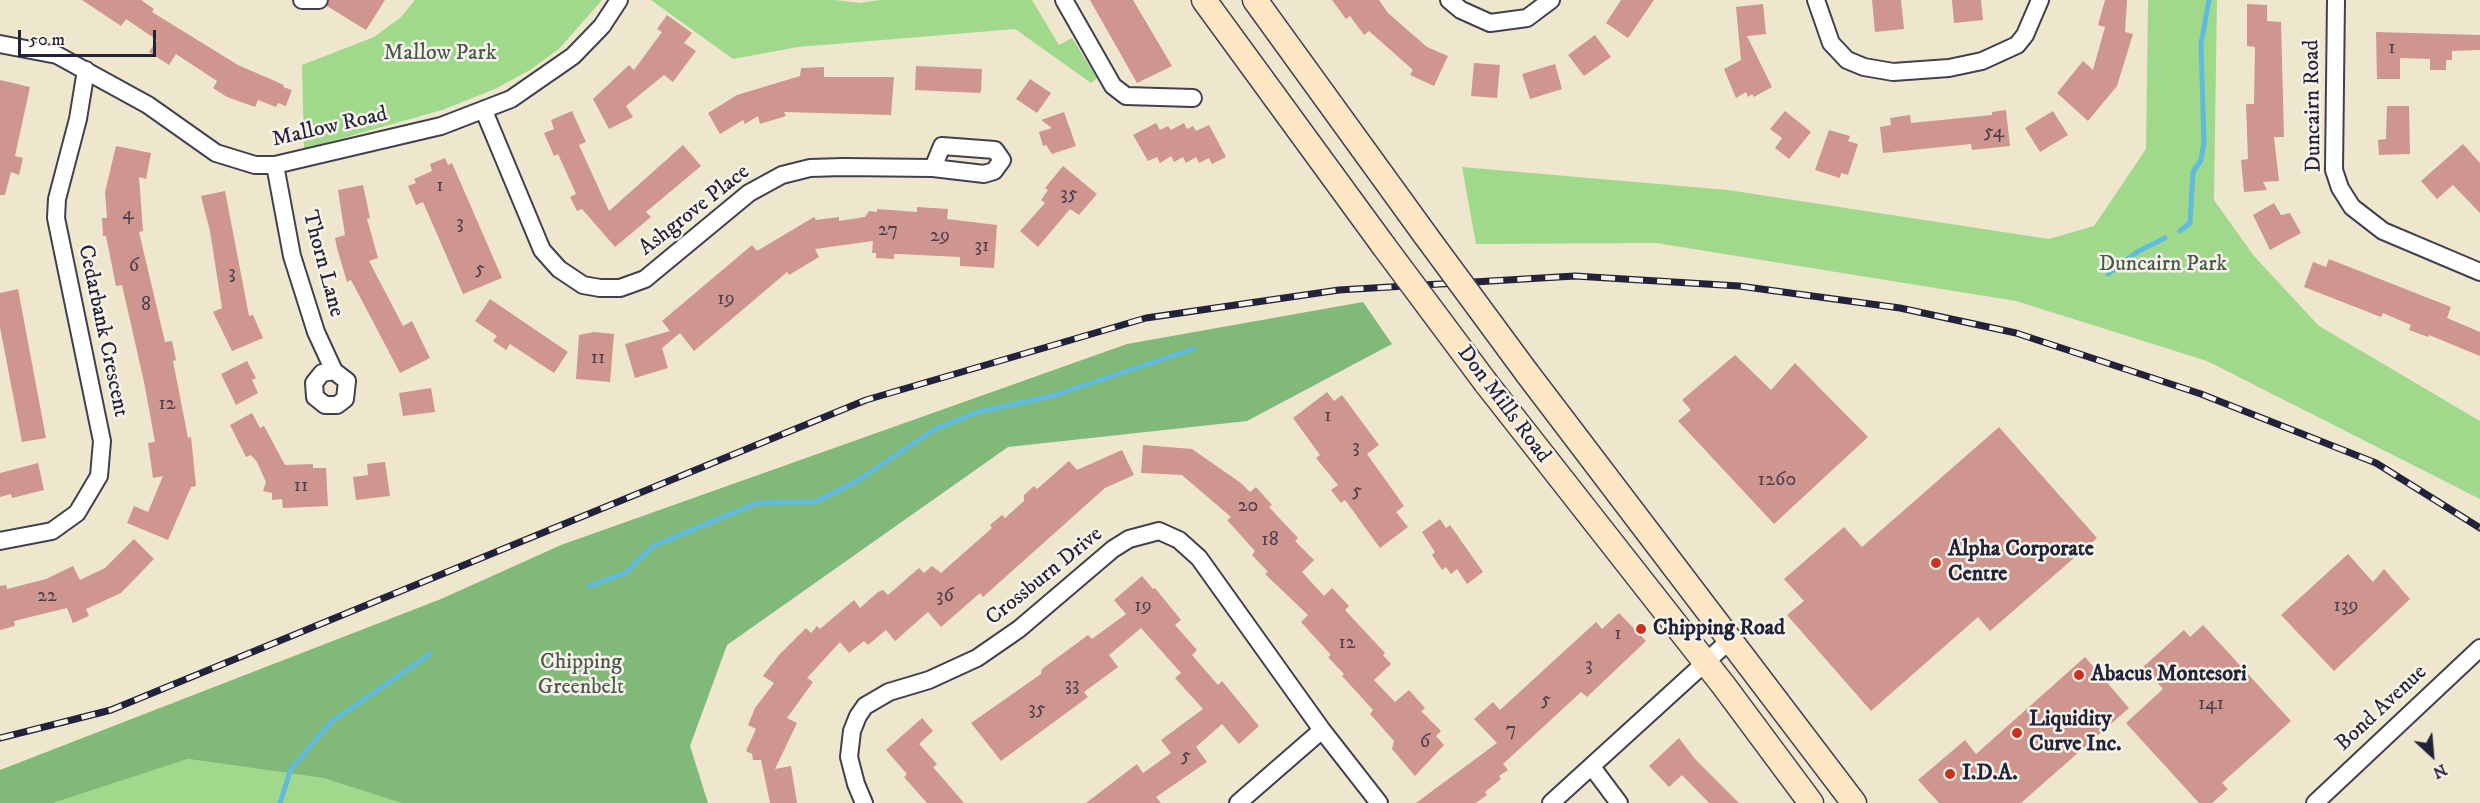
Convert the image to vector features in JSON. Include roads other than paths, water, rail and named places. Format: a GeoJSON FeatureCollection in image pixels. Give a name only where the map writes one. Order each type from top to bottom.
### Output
{"type":"FeatureCollection","features":[{"type":"Feature","properties":{"kind":"main road","name":"Don Mills Road"},"geometry":{"type":"LineString","coordinates":[[1204,0],[1486,383],[1705,662],[1811,803]]}},
{"type":"Feature","properties":{"kind":"main road","name":"Don Mills Road"},"geometry":{"type":"LineString","coordinates":[[1255,0],[1527,372],[1854,803]]}},
{"type":"Feature","properties":{"kind":"street"},"geometry":{"type":"LineString","coordinates":[[302,0],[319,0]]}},
{"type":"Feature","properties":{"kind":"street","name":"Mallow Road"},"geometry":{"type":"LineString","coordinates":[[0,44],[57,56],[86,70],[148,105],[216,153],[255,165],[275,165],[441,126],[511,99],[557,70],[602,26],[619,0]]}},
{"type":"Feature","properties":{"kind":"street"},"geometry":{"type":"LineString","coordinates":[[1064,0],[1113,86],[1126,96],[1193,99]]}},
{"type":"Feature","properties":{"kind":"street"},"geometry":{"type":"LineString","coordinates":[[1449,0],[1461,10],[1490,23],[1527,18],[1551,0]]}},
{"type":"Feature","properties":{"kind":"street"},"geometry":{"type":"LineString","coordinates":[[1816,0],[1831,43],[1847,60],[1864,67],[1893,72],[1948,68],[1982,61],[2011,48],[2025,35],[2040,0]]}},
{"type":"Feature","properties":{"kind":"street","name":"Duncairn Road"},"geometry":{"type":"LineString","coordinates":[[2336,0],[2334,170],[2340,188],[2352,207],[2383,231],[2480,272]]}},
{"type":"Feature","properties":{"kind":"street","name":"Cedarbank Crescent"},"geometry":{"type":"LineString","coordinates":[[0,541],[52,531],[77,513],[95,487],[99,476],[102,441],[56,218],[57,200],[78,119],[86,70]]}},
{"type":"Feature","properties":{"kind":"street","name":"Ashgrove Place"},"geometry":{"type":"LineString","coordinates":[[484,111],[542,250],[559,269],[583,285],[600,288],[620,288],[645,279],[749,193],[782,175],[821,168],[933,168]]}},
{"type":"Feature","properties":{"kind":"street","name":"Thorn Lane"},"geometry":{"type":"LineString","coordinates":[[275,165],[292,256],[316,332],[334,371]]}},
{"type":"Feature","properties":{"kind":"street","name":"Crossburn Drive"},"geometry":{"type":"LineString","coordinates":[[864,803],[849,757],[852,731],[865,706],[889,692],[929,680],[977,658],[1019,629],[1113,549],[1129,539],[1159,531],[1179,540],[1199,558],[1322,730],[1379,803]]}},
{"type":"Feature","properties":{"kind":"street"},"geometry":{"type":"LineString","coordinates":[[1551,803],[1730,640]]}},
{"type":"Feature","properties":{"kind":"street","name":"Bond Avenue"},"geometry":{"type":"LineString","coordinates":[[2315,803],[2480,648]]}},
{"type":"Feature","properties":{"kind":"street"},"geometry":{"type":"LineString","coordinates":[[1238,803],[1322,730]]}},
{"type":"Feature","properties":{"kind":"street"},"geometry":{"type":"LineString","coordinates":[[1592,767],[1619,803]]}},
{"type":"Feature","properties":{"kind":"waterway"},"geometry":{"type":"LineString","coordinates":[[2180,231],[2190,223],[2193,172],[2201,160],[2204,142],[2201,44],[2209,0]]}},
{"type":"Feature","properties":{"kind":"waterway"},"geometry":{"type":"LineString","coordinates":[[2108,274],[2137,252],[2165,238]]}},
{"type":"Feature","properties":{"kind":"waterway"},"geometry":{"type":"LineString","coordinates":[[590,586],[625,573],[653,546],[757,503],[815,502],[857,481],[935,429],[978,412],[1052,396],[1193,349]]}},
{"type":"Feature","properties":{"kind":"waterway"},"geometry":{"type":"LineString","coordinates":[[280,803],[291,769],[331,722],[430,654]]}},
{"type":"Feature","properties":{"kind":"railway"},"geometry":{"type":"LineString","coordinates":[[0,738],[111,710],[866,400],[1146,318],[1339,290],[1575,276],[1739,286],[1900,308],[2016,333],[2201,394],[2376,463],[2480,528]]}},
{"type":"Feature","properties":{"kind":"place","name":"Alpha Corporate Centre"},"geometry":{"type":"Point","coordinates":[1936,563]}},
{"type":"Feature","properties":{"kind":"place","name":"Chipping Road"},"geometry":{"type":"Point","coordinates":[1641,629]}},
{"type":"Feature","properties":{"kind":"place","name":"Abacus Montesori"},"geometry":{"type":"Point","coordinates":[2079,675]}},
{"type":"Feature","properties":{"kind":"place","name":"Liquidity Curve Inc."},"geometry":{"type":"Point","coordinates":[2017,733]}},
{"type":"Feature","properties":{"kind":"place","name":"I.D.A."},"geometry":{"type":"Point","coordinates":[1950,774]}},
{"type":"Feature","properties":{"kind":"park label","name":"Mallow Park"},"geometry":{"type":"Point","coordinates":[440,54]}},
{"type":"Feature","properties":{"kind":"park label","name":"Duncairn Park"},"geometry":{"type":"Point","coordinates":[2163,265]}},
{"type":"Feature","properties":{"kind":"park label","name":"Chipping Greenbelt"},"geometry":{"type":"Point","coordinates":[581,676]}}]}
